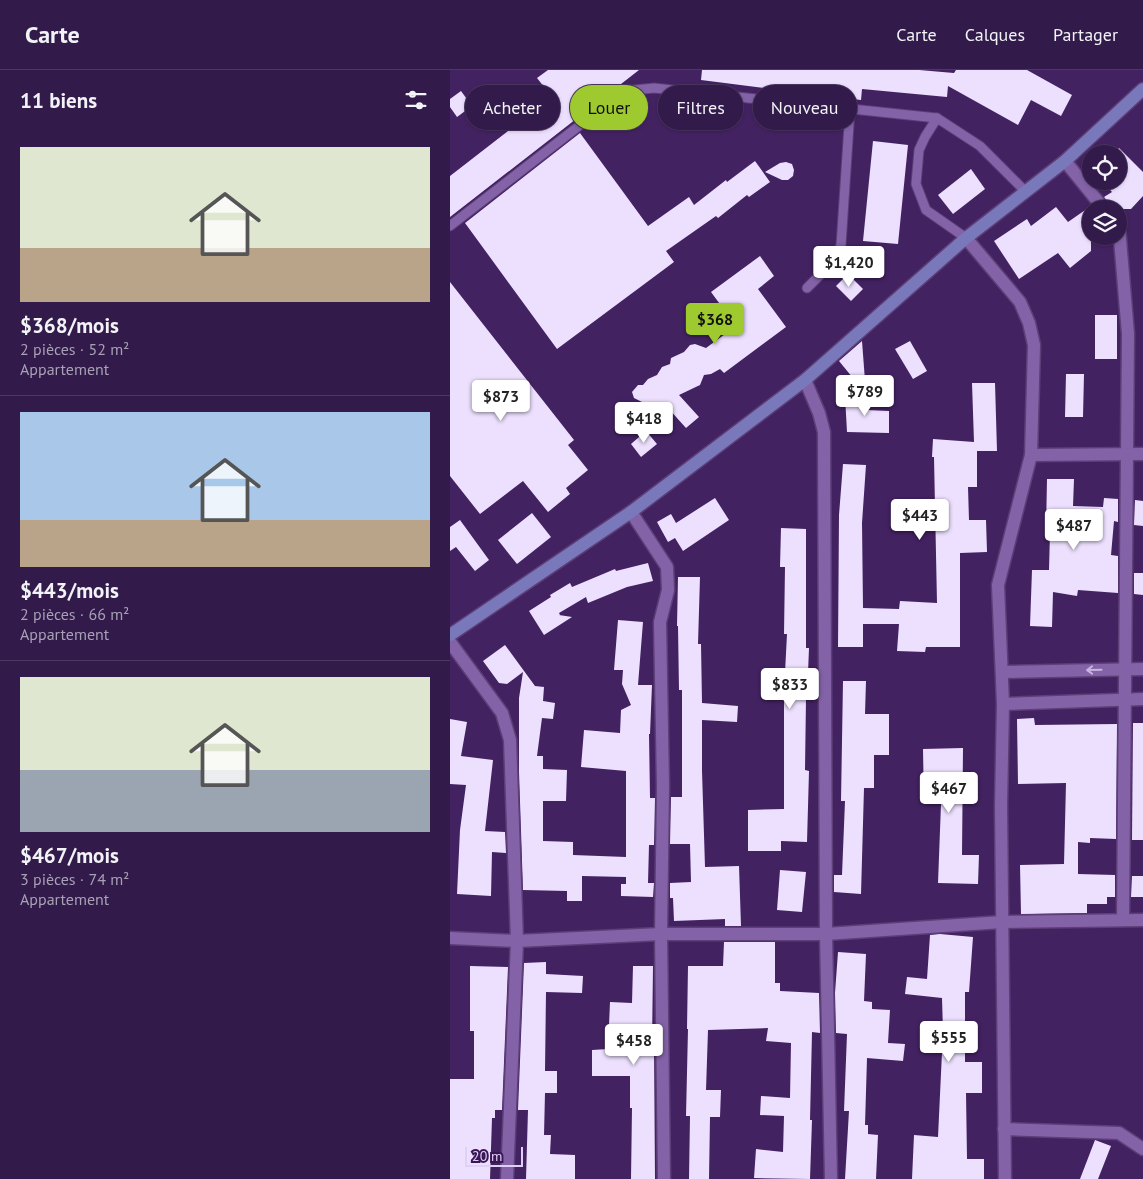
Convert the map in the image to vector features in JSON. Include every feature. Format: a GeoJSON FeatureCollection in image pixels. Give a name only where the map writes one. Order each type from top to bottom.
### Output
{"type":"FeatureCollection","features":[{"type":"Feature","properties":{"kind":"street"},"geometry":{"type":"LineString","coordinates":[[450,635],[631,512],[805,380],[966,238],[1064,161],[1143,89]]}},
{"type":"Feature","properties":{"kind":"street"},"geometry":{"type":"LineString","coordinates":[[1064,161],[1096,200]]}},
{"type":"Feature","properties":{"kind":"street"},"geometry":{"type":"LineString","coordinates":[[966,238],[1020,302],[1029,323],[1034,345],[1031,455],[998,585],[1003,704],[1001,806],[1005,1179]]}},
{"type":"Feature","properties":{"kind":"street"},"geometry":{"type":"LineString","coordinates":[[1121,245],[1128,334],[1123,920]]}},
{"type":"Feature","properties":{"kind":"street"},"geometry":{"type":"LineString","coordinates":[[805,380],[819,413],[824,432],[826,934],[831,1179]]}},
{"type":"Feature","properties":{"kind":"street"},"geometry":{"type":"LineString","coordinates":[[1031,455],[1143,454]]}},
{"type":"Feature","properties":{"kind":"street"},"geometry":{"type":"LineString","coordinates":[[631,512],[668,567],[668,590],[660,622],[663,786],[664,1179]]}},
{"type":"Feature","properties":{"kind":"street"},"geometry":{"type":"LineString","coordinates":[[450,642],[502,713],[510,740],[517,941],[507,1179]]}},
{"type":"Feature","properties":{"kind":"street"},"geometry":{"type":"LineString","coordinates":[[1002,672],[1143,669]]}},
{"type":"Feature","properties":{"kind":"street"},"geometry":{"type":"LineString","coordinates":[[1003,704],[1143,699]]}},
{"type":"Feature","properties":{"kind":"street"},"geometry":{"type":"LineString","coordinates":[[450,938],[517,941],[662,934],[826,934],[1002,922],[1143,920]]}},
{"type":"Feature","properties":{"kind":"street"},"geometry":{"type":"LineString","coordinates":[[1004,1129],[1120,1133],[1143,1149]]}},
{"type":"Feature","properties":{"kind":"lane"},"geometry":{"type":"LineString","coordinates":[[450,226],[624,91],[654,88],[753,99]]}},
{"type":"Feature","properties":{"kind":"lane"},"geometry":{"type":"LineString","coordinates":[[857,111],[937,118],[980,146],[1026,192]]}},
{"type":"Feature","properties":{"kind":"lane"},"geometry":{"type":"LineString","coordinates":[[937,118],[919,150],[916,184],[926,210],[966,238]]}},
{"type":"Feature","properties":{"kind":"lane"},"geometry":{"type":"LineString","coordinates":[[807,288],[834,261],[841,245],[849,130]]}},
{"type":"Feature","properties":{"kind":"building"},"geometry":{"type":"Polygon","coordinates":[[[548,70],[639,70],[620,85],[570,85],[570,124],[450,217],[450,176],[509,130],[560,130],[560,85],[543,85],[537,78],[548,70]]]}},
{"type":"Feature","properties":{"kind":"building"},"geometry":{"type":"Polygon","coordinates":[[[702,70],[919,70],[954,73],[956,70],[1027,70],[1072,95],[1061,116],[1031,100],[1018,125],[948,86],[947,97],[862,89],[861,100],[857,100],[857,85],[753,86],[701,80],[702,70]]]}},
{"type":"Feature","properties":{"kind":"building"},"geometry":{"type":"Polygon","coordinates":[[[461,91],[465,96],[465,111],[457,117],[450,107],[450,99],[461,91]]]}},
{"type":"Feature","properties":{"kind":"building"},"geometry":{"type":"Polygon","coordinates":[[[580,133],[648,226],[689,197],[694,205],[726,180],[727,182],[755,161],[770,182],[749,197],[747,195],[718,218],[716,216],[666,251],[674,262],[557,349],[465,223],[580,133]]]}},
{"type":"Feature","properties":{"kind":"building"},"geometry":{"type":"Polygon","coordinates":[[[873,141],[908,145],[898,244],[863,241],[873,141]]]}},
{"type":"Feature","properties":{"kind":"building"},"geometry":{"type":"Polygon","coordinates":[[[1127,156],[1143,172],[1143,196],[1131,209],[1127,209],[1127,200],[1106,200],[1104,197],[1112,192],[1110,190],[1127,190],[1127,156]]]}},
{"type":"Feature","properties":{"kind":"building"},"geometry":{"type":"Polygon","coordinates":[[[780,163],[792,164],[794,170],[793,176],[788,180],[782,180],[765,172],[780,163]]]}},
{"type":"Feature","properties":{"kind":"building"},"geometry":{"type":"Polygon","coordinates":[[[971,169],[985,189],[953,214],[938,195],[971,169]]]}},
{"type":"Feature","properties":{"kind":"building"},"geometry":{"type":"Polygon","coordinates":[[[1056,207],[1068,222],[1082,212],[1082,245],[1091,245],[1091,251],[1070,268],[1058,253],[1019,279],[994,241],[1027,219],[1031,226],[1056,207]]]}},
{"type":"Feature","properties":{"kind":"building"},"geometry":{"type":"Polygon","coordinates":[[[760,256],[774,276],[758,289],[786,327],[724,373],[720,369],[711,374],[704,375],[700,385],[679,395],[699,417],[686,428],[668,408],[650,427],[644,403],[634,398],[632,392],[638,385],[643,385],[648,379],[657,375],[662,367],[670,364],[671,358],[684,352],[690,345],[695,344],[706,348],[736,326],[711,292],[760,256]]]}},
{"type":"Feature","properties":{"kind":"building"},"geometry":{"type":"Polygon","coordinates":[[[848,274],[863,289],[851,301],[836,286],[848,274]]]}},
{"type":"Feature","properties":{"kind":"building"},"geometry":{"type":"Polygon","coordinates":[[[450,282],[574,440],[568,445],[588,470],[566,488],[570,494],[548,512],[523,481],[480,514],[450,476],[450,282]]]}},
{"type":"Feature","properties":{"kind":"building"},"geometry":{"type":"Polygon","coordinates":[[[1095,315],[1117,315],[1117,359],[1095,359],[1095,315]]]}},
{"type":"Feature","properties":{"kind":"building"},"geometry":{"type":"Polygon","coordinates":[[[862,341],[866,394],[839,361],[862,341]]]}},
{"type":"Feature","properties":{"kind":"building"},"geometry":{"type":"Polygon","coordinates":[[[910,341],[927,371],[913,379],[895,349],[910,341]]]}},
{"type":"Feature","properties":{"kind":"building"},"geometry":{"type":"Polygon","coordinates":[[[1066,374],[1084,374],[1083,417],[1065,417],[1066,374]]]}},
{"type":"Feature","properties":{"kind":"building"},"geometry":{"type":"Polygon","coordinates":[[[972,383],[995,383],[997,451],[977,451],[977,487],[968,487],[969,520],[986,520],[987,552],[960,553],[960,647],[926,647],[925,652],[897,651],[899,624],[863,624],[863,647],[838,647],[839,515],[843,464],[866,465],[862,523],[863,608],[899,609],[900,601],[937,603],[933,439],[974,442],[972,383]]]}},
{"type":"Feature","properties":{"kind":"building"},"geometry":{"type":"Polygon","coordinates":[[[866,394],[867,410],[889,411],[889,433],[847,432],[845,396],[866,394]]]}},
{"type":"Feature","properties":{"kind":"building"},"geometry":{"type":"Polygon","coordinates":[[[646,431],[657,444],[641,457],[631,444],[646,431]]]}},
{"type":"Feature","properties":{"kind":"building"},"geometry":{"type":"Polygon","coordinates":[[[1047,479],[1074,479],[1073,506],[1103,507],[1104,498],[1118,499],[1118,522],[1114,521],[1111,555],[1118,556],[1118,593],[1078,590],[1077,596],[1053,592],[1052,627],[1030,626],[1032,570],[1049,570],[1050,532],[1046,532],[1047,479]]]}},
{"type":"Feature","properties":{"kind":"building"},"geometry":{"type":"Polygon","coordinates":[[[715,498],[729,520],[683,551],[675,538],[668,542],[657,522],[671,514],[676,523],[715,498]]]}},
{"type":"Feature","properties":{"kind":"building"},"geometry":{"type":"Polygon","coordinates":[[[1135,500],[1143,501],[1143,526],[1134,525],[1135,500]]]}},
{"type":"Feature","properties":{"kind":"building"},"geometry":{"type":"Polygon","coordinates":[[[532,513],[551,537],[517,564],[498,540],[532,513]]]}},
{"type":"Feature","properties":{"kind":"building"},"geometry":{"type":"Polygon","coordinates":[[[460,520],[489,560],[475,571],[456,547],[450,551],[450,527],[460,520]]]}},
{"type":"Feature","properties":{"kind":"building"},"geometry":{"type":"Polygon","coordinates":[[[781,528],[806,529],[806,648],[809,648],[805,770],[809,771],[807,842],[781,841],[781,851],[748,851],[748,810],[784,809],[784,692],[787,634],[784,634],[785,567],[780,567],[781,528]]]}},
{"type":"Feature","properties":{"kind":"building"},"geometry":{"type":"Polygon","coordinates":[[[648,563],[653,581],[627,587],[588,603],[586,597],[559,613],[559,615],[572,617],[544,635],[529,611],[570,583],[572,587],[615,569],[616,571],[648,563]]]}},
{"type":"Feature","properties":{"kind":"building"},"geometry":{"type":"Polygon","coordinates":[[[1134,573],[1143,573],[1143,595],[1134,594],[1134,573]]]}},
{"type":"Feature","properties":{"kind":"building"},"geometry":{"type":"Polygon","coordinates":[[[678,577],[700,577],[698,644],[701,644],[702,703],[738,706],[737,722],[702,720],[702,771],[705,867],[739,866],[741,926],[725,926],[725,919],[674,921],[673,898],[670,898],[670,883],[691,882],[690,844],[670,844],[671,797],[682,797],[682,690],[679,690],[678,577]]]}},
{"type":"Feature","properties":{"kind":"building"},"geometry":{"type":"Polygon","coordinates":[[[618,620],[643,622],[638,685],[652,685],[649,734],[650,798],[655,798],[654,845],[649,845],[648,883],[654,883],[653,897],[621,896],[621,884],[626,884],[626,877],[582,876],[582,901],[567,901],[567,891],[523,890],[519,772],[519,698],[523,672],[507,684],[499,683],[483,661],[505,645],[535,686],[544,687],[543,701],[555,703],[553,719],[542,718],[537,756],[543,756],[543,769],[567,770],[566,801],[543,801],[543,841],[573,842],[573,855],[626,857],[626,771],[581,767],[584,730],[620,733],[621,710],[631,705],[622,684],[623,670],[614,670],[618,620]]]}},
{"type":"Feature","properties":{"kind":"building"},"geometry":{"type":"Polygon","coordinates":[[[843,681],[866,681],[865,714],[889,714],[889,755],[874,755],[874,788],[864,788],[861,894],[834,892],[834,875],[842,875],[845,801],[841,801],[843,681]]]}},
{"type":"Feature","properties":{"kind":"building"},"geometry":{"type":"Polygon","coordinates":[[[1034,718],[1035,725],[1117,724],[1116,839],[1090,838],[1090,843],[1078,842],[1078,874],[1115,875],[1115,897],[1107,897],[1107,904],[1087,904],[1087,913],[1021,914],[1020,865],[1064,864],[1066,783],[1018,784],[1017,719],[1034,718]]]}},
{"type":"Feature","properties":{"kind":"building"},"geometry":{"type":"Polygon","coordinates":[[[450,719],[467,722],[461,756],[493,760],[485,831],[505,832],[506,853],[492,852],[491,896],[457,894],[460,830],[466,785],[450,784],[450,719]]]}},
{"type":"Feature","properties":{"kind":"building"},"geometry":{"type":"Polygon","coordinates":[[[1133,723],[1143,723],[1143,840],[1132,840],[1133,723]]]}},
{"type":"Feature","properties":{"kind":"building"},"geometry":{"type":"Polygon","coordinates":[[[963,748],[962,855],[979,855],[978,884],[938,883],[941,804],[924,804],[923,749],[963,748]]]}},
{"type":"Feature","properties":{"kind":"building"},"geometry":{"type":"Polygon","coordinates":[[[780,870],[806,872],[802,912],[777,910],[780,870]]]}},
{"type":"Feature","properties":{"kind":"building"},"geometry":{"type":"Polygon","coordinates":[[[1132,876],[1143,876],[1143,897],[1131,897],[1132,876]]]}},
{"type":"Feature","properties":{"kind":"building"},"geometry":{"type":"Polygon","coordinates":[[[930,935],[973,937],[969,992],[965,992],[965,1062],[982,1062],[982,1093],[966,1093],[967,1159],[984,1159],[984,1179],[912,1179],[914,1135],[938,1137],[943,1031],[942,998],[905,994],[907,977],[927,979],[930,935]]]}},
{"type":"Feature","properties":{"kind":"building"},"geometry":{"type":"Polygon","coordinates":[[[724,942],[775,942],[775,983],[780,983],[780,991],[819,993],[820,1033],[812,1032],[810,1179],[754,1178],[756,1149],[783,1152],[784,1116],[760,1115],[761,1096],[790,1098],[791,1043],[766,1041],[768,1028],[708,1030],[706,1090],[721,1090],[720,1117],[710,1117],[709,1179],[689,1179],[690,1116],[686,1116],[688,966],[723,966],[724,942]]]}},
{"type":"Feature","properties":{"kind":"building"},"geometry":{"type":"Polygon","coordinates":[[[838,952],[866,954],[864,1001],[872,1002],[872,1009],[890,1010],[888,1043],[905,1044],[903,1061],[867,1058],[865,1125],[868,1125],[868,1134],[878,1135],[876,1179],[845,1179],[849,1111],[844,1111],[847,1034],[836,1033],[835,993],[838,952]]]}},
{"type":"Feature","properties":{"kind":"building"},"geometry":{"type":"Polygon","coordinates":[[[546,962],[546,974],[583,976],[582,993],[546,992],[545,1071],[557,1071],[557,1093],[545,1093],[544,1135],[551,1135],[550,1154],[575,1155],[575,1179],[526,1179],[528,1110],[518,1110],[524,963],[546,962]]]}},
{"type":"Feature","properties":{"kind":"building"},"geometry":{"type":"Polygon","coordinates":[[[470,966],[508,967],[502,1110],[495,1110],[495,1118],[492,1118],[490,1179],[450,1179],[450,1079],[474,1079],[474,1031],[470,1031],[470,966]]]}},
{"type":"Feature","properties":{"kind":"building"},"geometry":{"type":"Polygon","coordinates":[[[633,966],[653,966],[652,1045],[654,1045],[655,1179],[631,1179],[632,1108],[630,1108],[630,1076],[592,1076],[592,1050],[608,1049],[610,1002],[632,1003],[633,966]]]}},
{"type":"Feature","properties":{"kind":"building"},"geometry":{"type":"Polygon","coordinates":[[[1095,1140],[1111,1146],[1098,1179],[1080,1179],[1095,1140]]]}}]}
